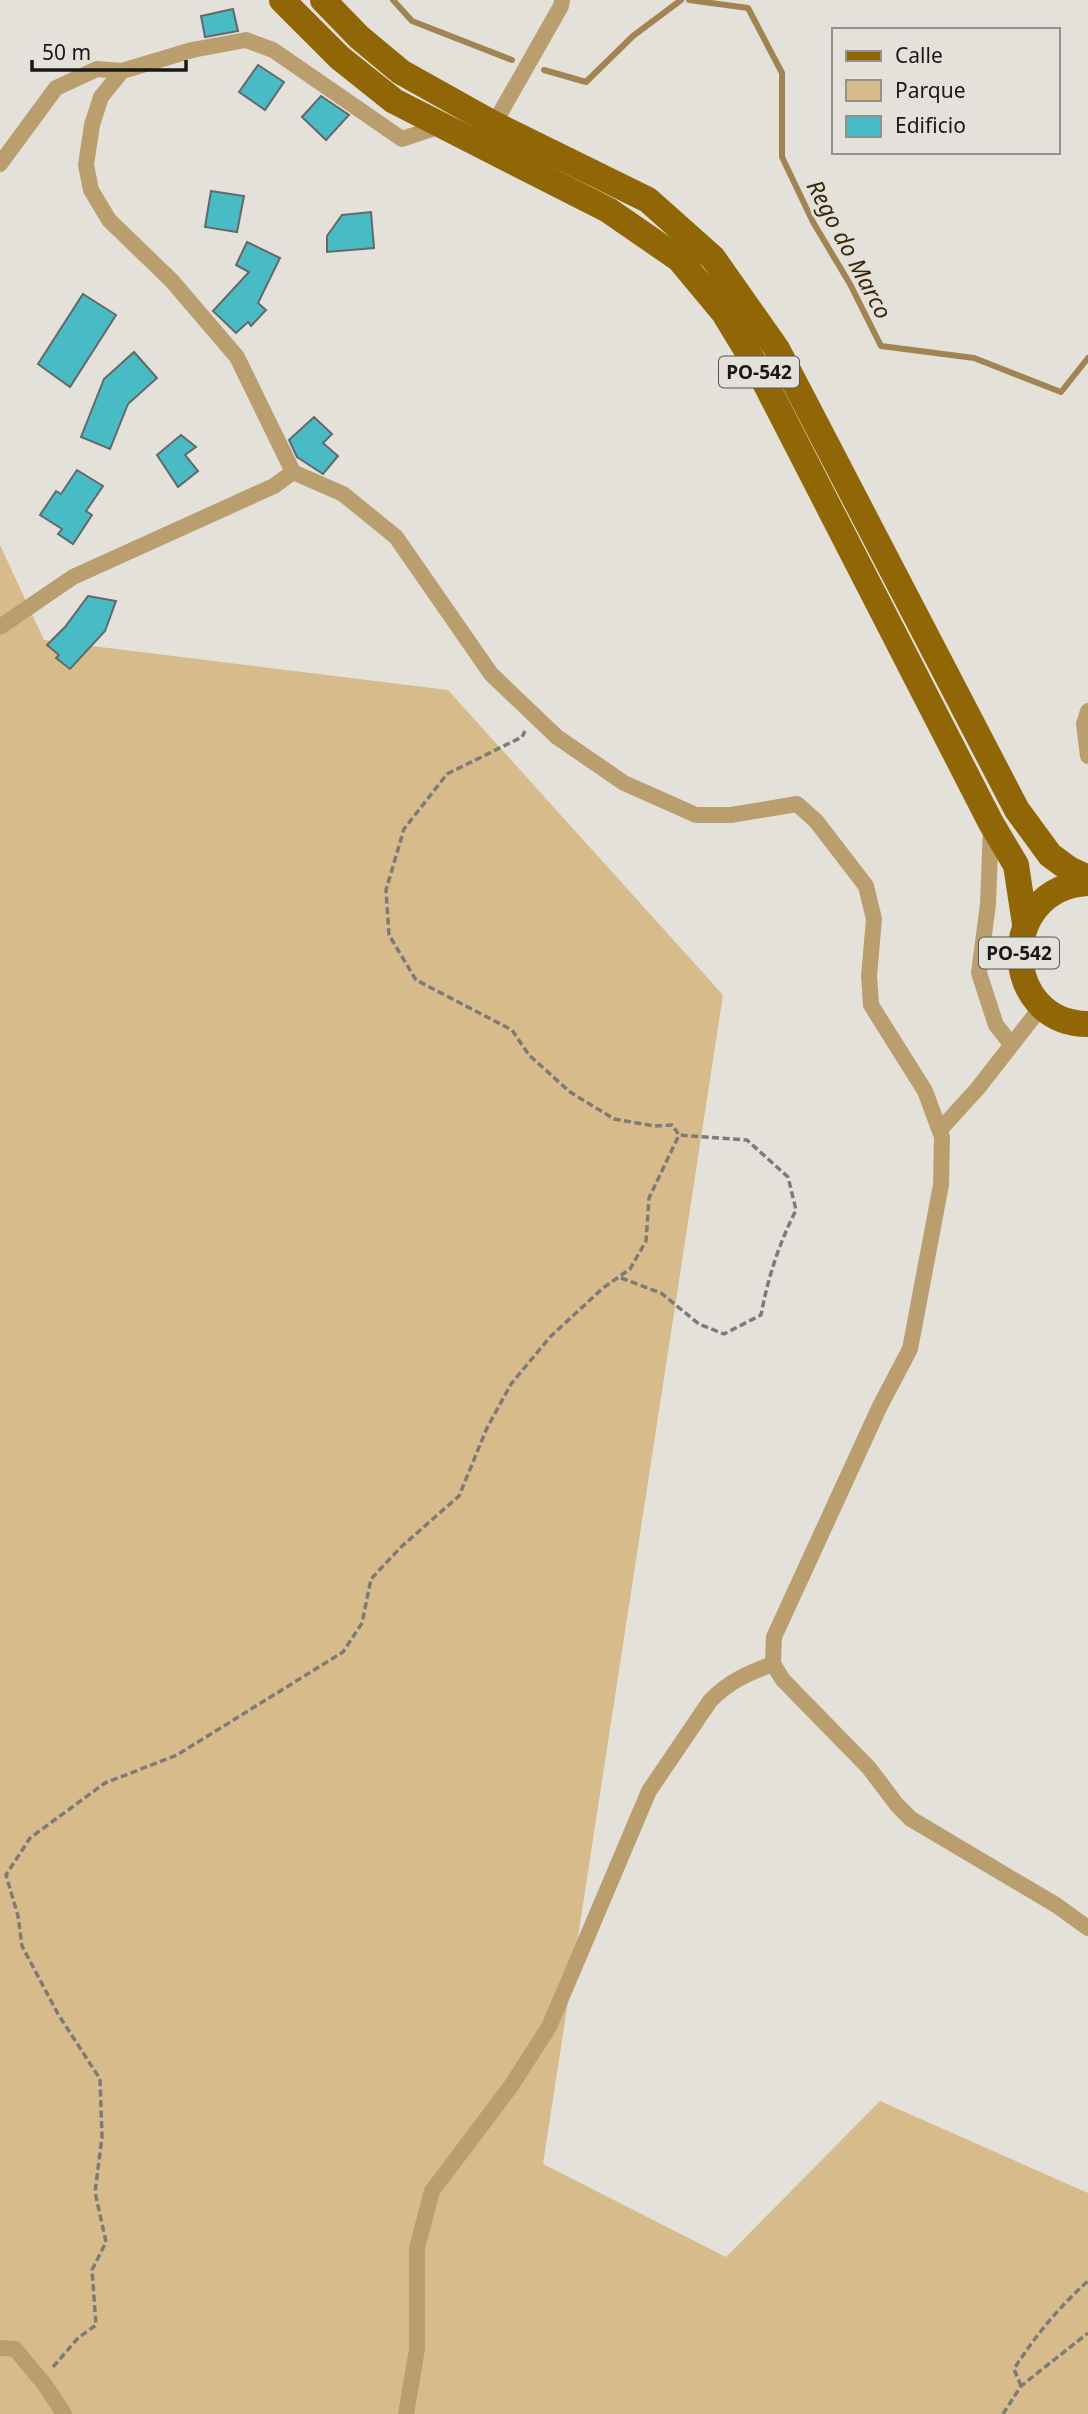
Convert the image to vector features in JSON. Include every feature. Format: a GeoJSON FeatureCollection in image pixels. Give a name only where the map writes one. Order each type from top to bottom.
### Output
{"type":"FeatureCollection","features":[{"type":"Feature","properties":{"kind":"main road","name":"PO-542"},"geometry":{"type":"LineString","coordinates":[[282,0],[340,58],[394,101],[608,210],[679,259],[724,313],[758,369],[991,823],[1016,865],[1025,924]]}},
{"type":"Feature","properties":{"kind":"main road","name":"PO-542"},"geometry":{"type":"LineString","coordinates":[[324,0],[359,37],[401,72],[494,124],[648,201],[713,258],[777,349],[1017,810],[1050,855],[1088,880]]}},
{"type":"Feature","properties":{"kind":"main road","name":"PO-542"},"geometry":{"type":"LineString","coordinates":[[1042,1006],[1023,976],[1019,959],[1025,924],[1037,905],[1055,891],[1088,880]]}},
{"type":"Feature","properties":{"kind":"main road"},"geometry":{"type":"LineString","coordinates":[[1042,1006],[1068,1021],[1088,1024]]}},
{"type":"Feature","properties":{"kind":"street"},"geometry":{"type":"LineString","coordinates":[[494,124],[562,0]]}},
{"type":"Feature","properties":{"kind":"street"},"geometry":{"type":"LineString","coordinates":[[0,164],[56,88],[97,69],[122,71],[192,50],[246,40],[273,50],[402,139],[441,126]]}},
{"type":"Feature","properties":{"kind":"street"},"geometry":{"type":"LineString","coordinates":[[122,71],[101,97],[92,125],[86,165],[91,190],[109,220],[172,281],[237,357],[293,472],[343,494],[396,537],[491,674],[557,737],[624,783],[696,815],[731,815],[797,804],[816,821],[866,886],[873,919],[869,976],[871,1005],[925,1091],[942,1137],[941,1185],[909,1349],[788,1603],[774,1637],[773,1664],[783,1680],[869,1768],[911,1819],[1056,1905],[1088,1928]]}},
{"type":"Feature","properties":{"kind":"street"},"geometry":{"type":"LineString","coordinates":[[0,627],[73,577],[274,486],[293,472]]}},
{"type":"Feature","properties":{"kind":"street"},"geometry":{"type":"LineString","coordinates":[[1088,710],[1084,724],[1088,756]]}},
{"type":"Feature","properties":{"kind":"street"},"geometry":{"type":"LineString","coordinates":[[991,823],[988,904],[979,974],[996,1026],[1011,1044]]}},
{"type":"Feature","properties":{"kind":"street"},"geometry":{"type":"LineString","coordinates":[[940,1130],[978,1088],[1042,1006]]}},
{"type":"Feature","properties":{"kind":"street"},"geometry":{"type":"LineString","coordinates":[[406,2414],[417,2348],[417,2248],[432,2191],[511,2086],[549,2027],[649,1791],[721,1689],[741,1676],[773,1664]]}},
{"type":"Feature","properties":{"kind":"street"},"geometry":{"type":"LineString","coordinates":[[0,2348],[15,2349],[64,2414]]}},
{"type":"Feature","properties":{"kind":"path"},"geometry":{"type":"LineString","coordinates":[[533,715],[522,737],[447,774],[404,829],[386,890],[389,935],[416,980],[512,1030],[529,1055],[570,1092],[614,1119],[655,1126],[672,1125],[679,1135]]}},
{"type":"Feature","properties":{"kind":"path"},"geometry":{"type":"LineString","coordinates":[[0,1877],[6,1875],[30,1838],[105,1783],[177,1755],[343,1652],[362,1623],[371,1579],[401,1547],[458,1496],[487,1428],[511,1384],[550,1337],[603,1289],[630,1269],[646,1241],[649,1198],[679,1135]]}},
{"type":"Feature","properties":{"kind":"path"},"geometry":{"type":"LineString","coordinates":[[621,1278],[661,1293],[699,1324],[724,1334],[761,1315],[775,1259],[796,1210],[788,1177],[747,1140],[679,1135]]}},
{"type":"Feature","properties":{"kind":"path"},"geometry":{"type":"LineString","coordinates":[[6,1875],[18,1916],[22,1946],[58,2014],[100,2080],[102,2137],[95,2192],[106,2242],[92,2270],[96,2325],[78,2338],[52,2368],[30,2367]]}},
{"type":"Feature","properties":{"kind":"path"},"geometry":{"type":"LineString","coordinates":[[1021,2386],[1014,2369],[1028,2347],[1059,2307],[1088,2281]]}},
{"type":"Feature","properties":{"kind":"path"},"geometry":{"type":"LineString","coordinates":[[1003,2414],[1021,2386],[1088,2333]]}},
{"type":"Feature","properties":{"kind":"green space"},"geometry":{"type":"Polygon","coordinates":[[[0,545],[44,640],[448,690],[723,995],[543,2164],[726,2257],[880,2101],[1088,2193],[1088,2414],[0,2414],[0,545]]]}},
{"type":"Feature","properties":{"kind":"building"},"geometry":{"type":"Polygon","coordinates":[[[233,9],[238,31],[205,37],[201,16],[233,9]]]}},
{"type":"Feature","properties":{"kind":"building"},"geometry":{"type":"Polygon","coordinates":[[[258,65],[284,82],[265,110],[239,92],[258,65]]]}},
{"type":"Feature","properties":{"kind":"building"},"geometry":{"type":"Polygon","coordinates":[[[321,96],[349,115],[326,140],[302,117],[321,96]]]}},
{"type":"Feature","properties":{"kind":"building"},"geometry":{"type":"Polygon","coordinates":[[[211,191],[244,196],[237,232],[205,227],[211,191]]]}},
{"type":"Feature","properties":{"kind":"building"},"geometry":{"type":"Polygon","coordinates":[[[371,212],[374,248],[327,252],[327,236],[342,215],[371,212]]]}},
{"type":"Feature","properties":{"kind":"building"},"geometry":{"type":"Polygon","coordinates":[[[247,242],[280,258],[258,303],[266,310],[251,326],[248,322],[236,333],[213,311],[249,272],[236,265],[247,242]]]}},
{"type":"Feature","properties":{"kind":"building"},"geometry":{"type":"Polygon","coordinates":[[[83,294],[116,315],[70,387],[38,364],[83,294]]]}},
{"type":"Feature","properties":{"kind":"building"},"geometry":{"type":"Polygon","coordinates":[[[134,352],[157,378],[128,404],[110,449],[81,437],[104,379],[134,352]]]}},
{"type":"Feature","properties":{"kind":"building"},"geometry":{"type":"Polygon","coordinates":[[[314,417],[332,434],[323,443],[338,456],[323,474],[297,457],[289,440],[314,417]]]}},
{"type":"Feature","properties":{"kind":"building"},"geometry":{"type":"Polygon","coordinates":[[[181,435],[196,447],[185,455],[198,471],[178,487],[157,455],[181,435]]]}},
{"type":"Feature","properties":{"kind":"building"},"geometry":{"type":"Polygon","coordinates":[[[77,470],[103,486],[86,511],[92,515],[73,544],[58,534],[62,529],[40,515],[56,491],[61,494],[77,470]]]}},
{"type":"Feature","properties":{"kind":"building"},"geometry":{"type":"Polygon","coordinates":[[[88,596],[116,601],[105,631],[70,669],[56,658],[59,655],[47,645],[65,627],[88,596]]]}},
{"type":"Feature","properties":{"kind":"waterway","name":"Rego do Marco"},"geometry":{"type":"LineString","coordinates":[[393,0],[412,21],[512,60]]}},
{"type":"Feature","properties":{"kind":"waterway","name":"Rego do Marco"},"geometry":{"type":"LineString","coordinates":[[544,70],[586,82],[633,36],[681,0]]}},
{"type":"Feature","properties":{"kind":"waterway","name":"Rego do Marco"},"geometry":{"type":"LineString","coordinates":[[689,0],[748,8],[782,73],[782,157],[813,222],[850,284],[881,346],[974,358],[1061,392],[1088,358]]}}]}
